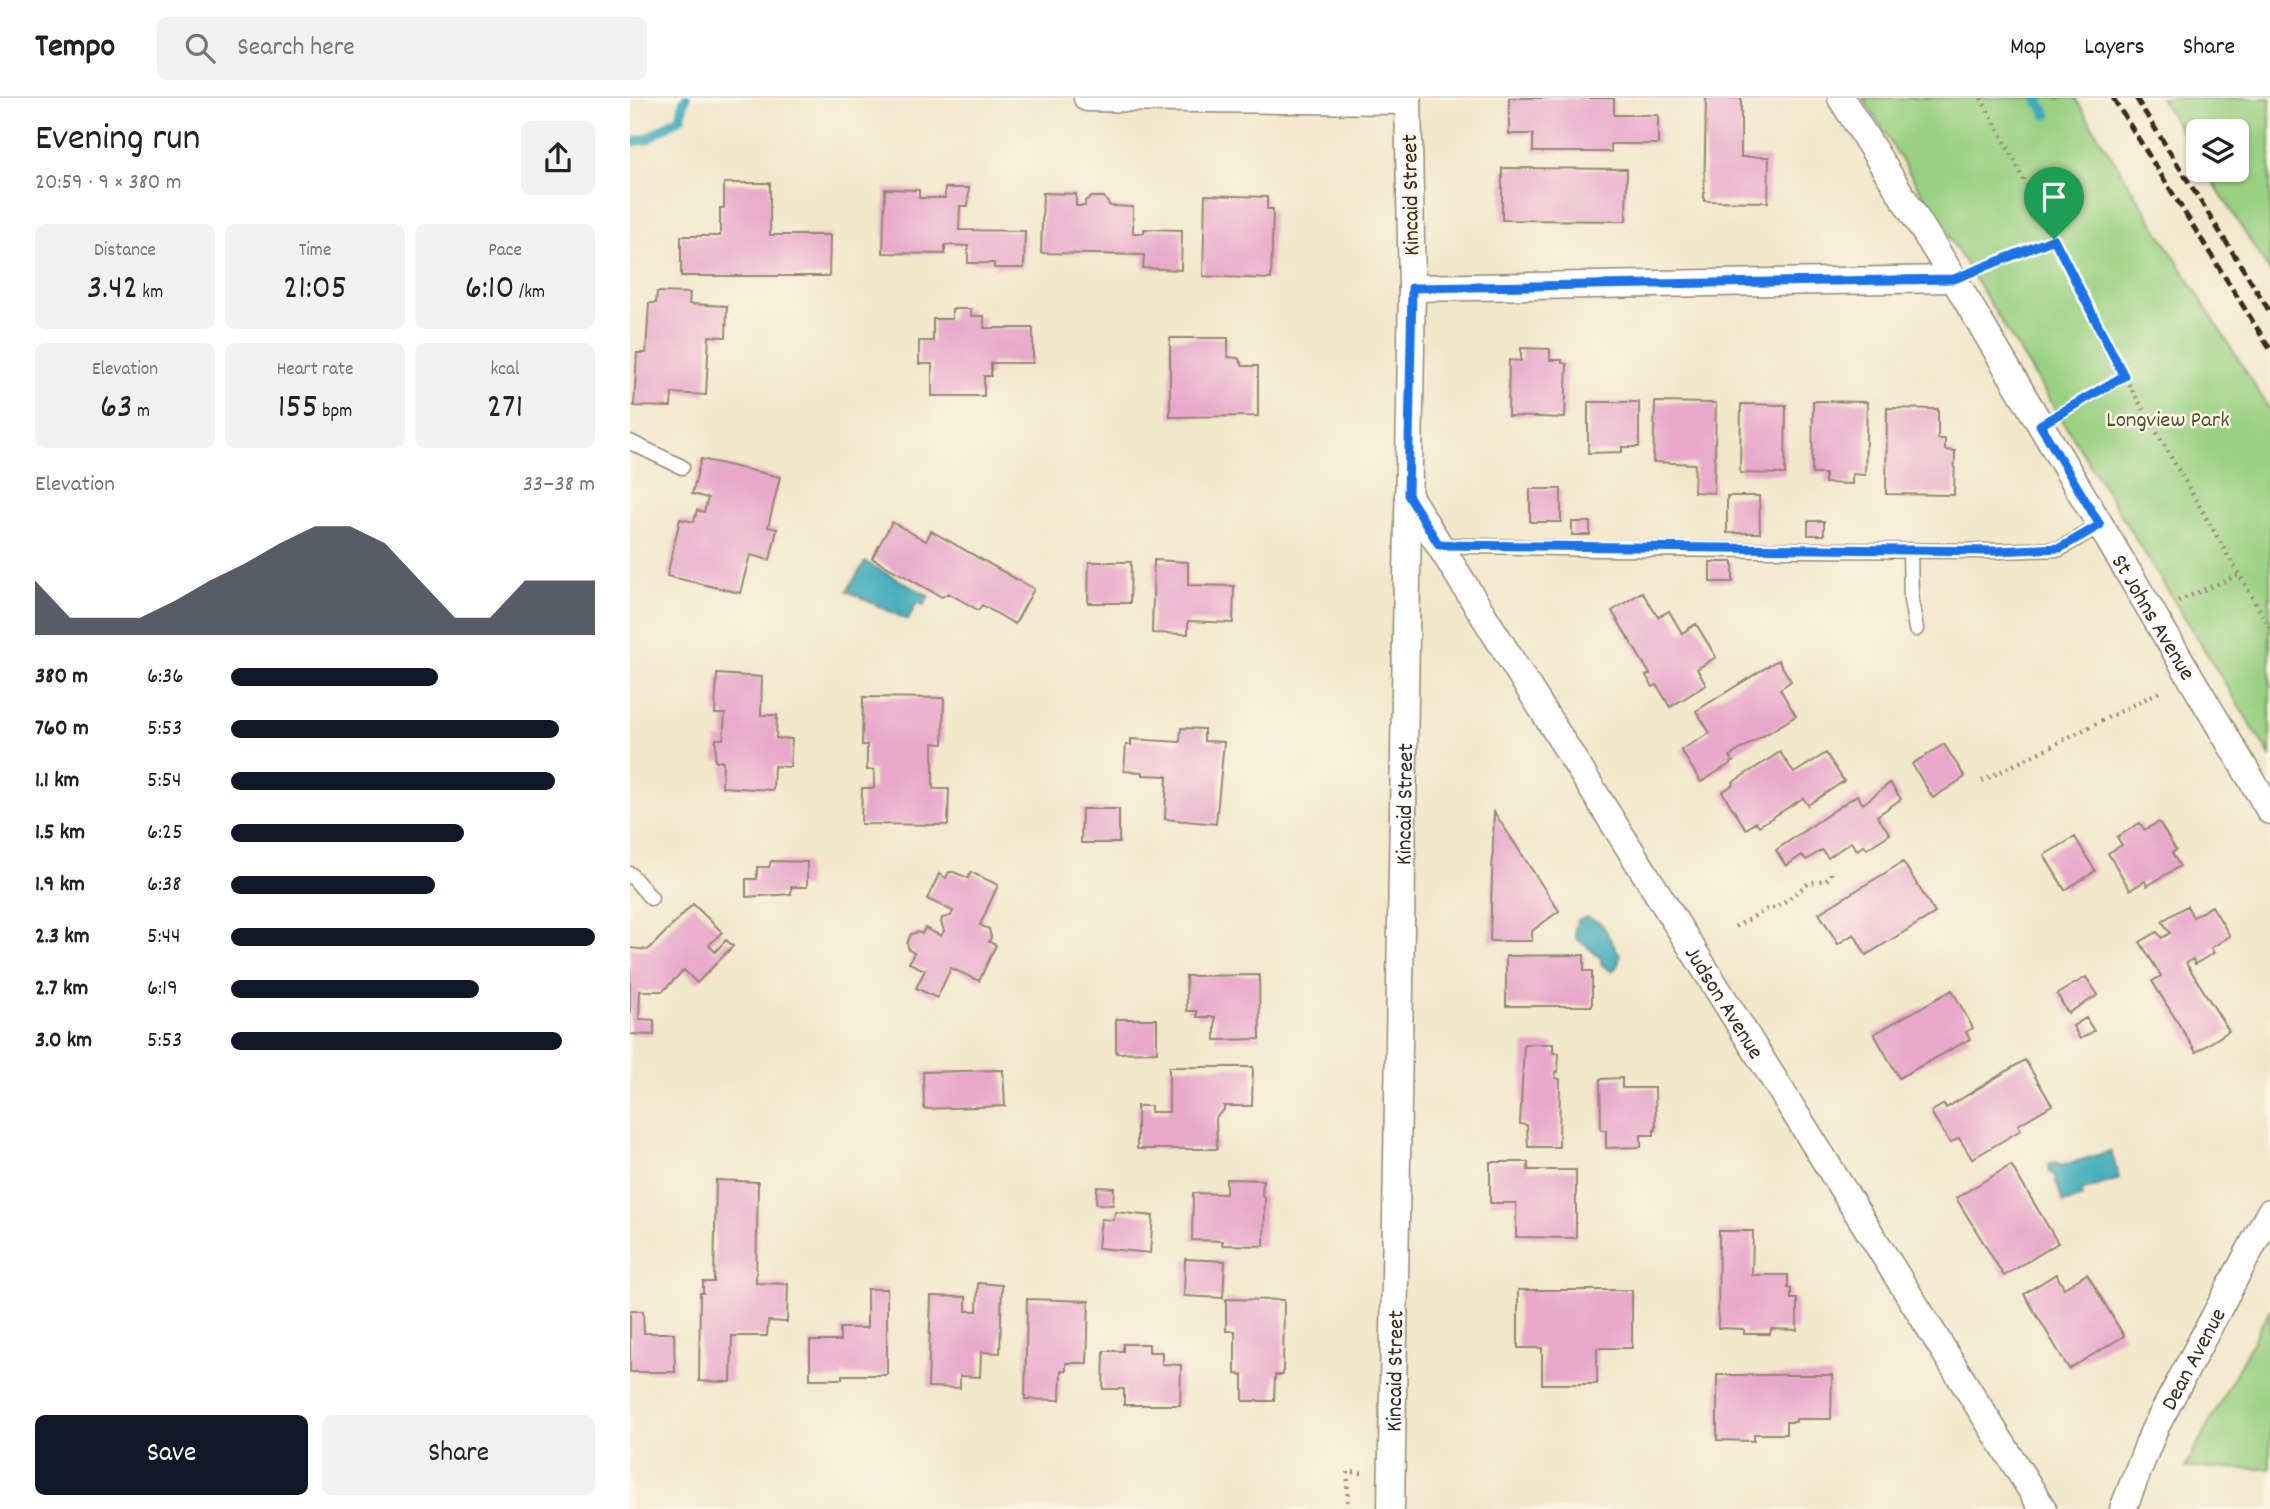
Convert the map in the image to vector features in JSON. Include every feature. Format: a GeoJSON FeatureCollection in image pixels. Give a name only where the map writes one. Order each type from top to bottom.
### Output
{"type":"FeatureCollection","features":[{"type":"Feature","properties":{"kind":"street"},"geometry":{"type":"LineString","coordinates":[[1087,98],[1408,99]]}},
{"type":"Feature","properties":{"kind":"street","name":"St Johns Avenue"},"geometry":{"type":"LineString","coordinates":[[1840,98],[1954,279],[2270,811]]}},
{"type":"Feature","properties":{"kind":"street","name":"Kincaid Street"},"geometry":{"type":"LineString","coordinates":[[1391,1509],[1412,288],[1408,99]]}},
{"type":"Feature","properties":{"kind":"street"},"geometry":{"type":"LineString","coordinates":[[1412,288],[1954,279]]}},
{"type":"Feature","properties":{"kind":"street","name":"Judson Avenue"},"geometry":{"type":"LineString","coordinates":[[1408,495],[2043,1509]]}},
{"type":"Feature","properties":{"kind":"street","name":"Dean Avenue"},"geometry":{"type":"LineString","coordinates":[[2123,1509],[2154,1430],[2270,1212]]}},
{"type":"Feature","properties":{"kind":"lane"},"geometry":{"type":"LineString","coordinates":[[630,442],[682,467]]}},
{"type":"Feature","properties":{"kind":"lane"},"geometry":{"type":"LineString","coordinates":[[1439,545],[1614,549],[1997,551],[2060,548],[2100,525]]}},
{"type":"Feature","properties":{"kind":"lane"},"geometry":{"type":"LineString","coordinates":[[1910,550],[1911,600],[1916,629]]}},
{"type":"Feature","properties":{"kind":"lane"},"geometry":{"type":"LineString","coordinates":[[630,874],[651,898]]}},
{"type":"Feature","properties":{"kind":"path"},"geometry":{"type":"LineString","coordinates":[[1980,98],[2124,376],[2270,628]]}},
{"type":"Feature","properties":{"kind":"path"},"geometry":{"type":"LineString","coordinates":[[1954,279],[2054,239]]}},
{"type":"Feature","properties":{"kind":"path"},"geometry":{"type":"LineString","coordinates":[[2040,425],[2124,376]]}},
{"type":"Feature","properties":{"kind":"path"},"geometry":{"type":"LineString","coordinates":[[2151,612],[2238,575]]}},
{"type":"Feature","properties":{"kind":"path"},"geometry":{"type":"LineString","coordinates":[[1982,781],[2160,692]]}},
{"type":"Feature","properties":{"kind":"path"},"geometry":{"type":"LineString","coordinates":[[1735,927],[1769,908],[1776,908],[1809,883],[1826,880],[1831,876],[1831,870]]}},
{"type":"Feature","properties":{"kind":"green space","name":"Longview Park"},"geometry":{"type":"Polygon","coordinates":[[[1863,98],[2075,98],[2270,410],[2270,756],[1863,98]]]}},
{"type":"Feature","properties":{"kind":"green space"},"geometry":{"type":"Polygon","coordinates":[[[2160,98],[2270,98],[2270,272],[2213,182],[2249,182],[2249,119],[2186,119],[2186,139],[2160,98]]]}},
{"type":"Feature","properties":{"kind":"green space"},"geometry":{"type":"Polygon","coordinates":[[[2270,1309],[2270,1469],[2185,1468],[2270,1309]]]}},
{"type":"Feature","properties":{"kind":"water"},"geometry":{"type":"Polygon","coordinates":[[[865,562],[929,596],[924,605],[917,602],[908,620],[847,591],[865,562]]]}},
{"type":"Feature","properties":{"kind":"water"},"geometry":{"type":"Polygon","coordinates":[[[1587,917],[1601,923],[1620,956],[1618,965],[1612,972],[1601,964],[1601,958],[1575,937],[1578,920],[1587,917]]]}},
{"type":"Feature","properties":{"kind":"water"},"geometry":{"type":"Polygon","coordinates":[[[2111,1151],[2119,1179],[2081,1191],[2083,1197],[2063,1203],[2054,1175],[2049,1172],[2049,1165],[2056,1162],[2061,1166],[2111,1151]]]}},
{"type":"Feature","properties":{"kind":"building"},"geometry":{"type":"Polygon","coordinates":[[[1509,98],[1614,98],[1614,115],[1658,115],[1658,144],[1611,144],[1611,152],[1533,152],[1533,134],[1509,134],[1509,98]]]}},
{"type":"Feature","properties":{"kind":"building"},"geometry":{"type":"Polygon","coordinates":[[[1706,98],[1741,98],[1741,157],[1769,157],[1768,202],[1704,201],[1706,98]]]}},
{"type":"Feature","properties":{"kind":"building"},"geometry":{"type":"Polygon","coordinates":[[[1502,168],[1627,169],[1626,221],[1502,220],[1502,168]]]}},
{"type":"Feature","properties":{"kind":"building"},"geometry":{"type":"Polygon","coordinates":[[[724,183],[770,183],[770,235],[830,235],[829,276],[681,276],[681,236],[720,236],[720,208],[724,208],[724,183]]]}},
{"type":"Feature","properties":{"kind":"building"},"geometry":{"type":"Polygon","coordinates":[[[945,188],[969,188],[968,206],[960,206],[959,230],[1025,231],[1024,268],[994,268],[994,263],[968,263],[968,246],[945,245],[945,254],[883,253],[885,189],[919,190],[919,198],[945,198],[945,188]]]}},
{"type":"Feature","properties":{"kind":"building"},"geometry":{"type":"Polygon","coordinates":[[[1043,193],[1076,194],[1076,206],[1085,206],[1085,201],[1092,197],[1104,197],[1110,206],[1133,207],[1133,233],[1144,233],[1144,229],[1182,230],[1181,270],[1143,268],[1144,255],[1041,253],[1043,193]]]}},
{"type":"Feature","properties":{"kind":"building"},"geometry":{"type":"Polygon","coordinates":[[[1205,195],[1267,197],[1267,209],[1273,209],[1271,279],[1203,276],[1205,195]]]}},
{"type":"Feature","properties":{"kind":"building"},"geometry":{"type":"Polygon","coordinates":[[[657,292],[690,293],[689,304],[727,306],[726,337],[709,336],[706,395],[672,393],[671,407],[634,406],[637,353],[646,353],[649,303],[656,303],[657,292]]]}},
{"type":"Feature","properties":{"kind":"building"},"geometry":{"type":"Polygon","coordinates":[[[952,309],[971,309],[971,316],[984,316],[984,328],[1033,328],[1033,363],[991,363],[991,376],[984,376],[984,396],[932,396],[932,364],[919,364],[919,341],[933,341],[933,319],[952,319],[952,309]]]}},
{"type":"Feature","properties":{"kind":"building"},"geometry":{"type":"Polygon","coordinates":[[[1170,338],[1228,338],[1228,357],[1238,358],[1243,366],[1258,366],[1258,416],[1170,417],[1170,338]]]}},
{"type":"Feature","properties":{"kind":"building"},"geometry":{"type":"Polygon","coordinates":[[[1521,348],[1550,349],[1550,360],[1562,360],[1562,363],[1567,364],[1565,418],[1508,416],[1509,360],[1521,361],[1521,348]]]}},
{"type":"Feature","properties":{"kind":"building"},"geometry":{"type":"Polygon","coordinates":[[[1813,401],[1867,402],[1865,475],[1852,474],[1852,484],[1825,483],[1825,474],[1812,474],[1813,401]]]}},
{"type":"Feature","properties":{"kind":"building"},"geometry":{"type":"Polygon","coordinates":[[[1588,402],[1639,402],[1639,447],[1622,447],[1622,452],[1588,453],[1588,402]]]}},
{"type":"Feature","properties":{"kind":"building"},"geometry":{"type":"Polygon","coordinates":[[[1655,402],[1716,403],[1714,493],[1694,492],[1695,464],[1653,462],[1655,402]]]}},
{"type":"Feature","properties":{"kind":"building"},"geometry":{"type":"Polygon","coordinates":[[[1741,404],[1786,405],[1785,474],[1740,473],[1741,404]]]}},
{"type":"Feature","properties":{"kind":"building"},"geometry":{"type":"Polygon","coordinates":[[[1887,408],[1938,409],[1938,439],[1945,439],[1945,450],[1955,451],[1954,495],[1886,494],[1887,408]]]}},
{"type":"Feature","properties":{"kind":"building"},"geometry":{"type":"Polygon","coordinates":[[[701,459],[780,477],[768,527],[777,529],[770,560],[750,555],[740,593],[667,576],[680,519],[694,522],[697,510],[704,512],[708,498],[692,494],[701,459]]]}},
{"type":"Feature","properties":{"kind":"building"},"geometry":{"type":"Polygon","coordinates":[[[1530,489],[1561,489],[1561,522],[1530,522],[1530,489]]]}},
{"type":"Feature","properties":{"kind":"building"},"geometry":{"type":"Polygon","coordinates":[[[1727,496],[1759,496],[1760,533],[1727,533],[1727,496]]]}},
{"type":"Feature","properties":{"kind":"building"},"geometry":{"type":"Polygon","coordinates":[[[1808,521],[1824,521],[1824,535],[1808,535],[1808,521]]]}},
{"type":"Feature","properties":{"kind":"building"},"geometry":{"type":"Polygon","coordinates":[[[892,522],[926,541],[931,531],[1034,589],[1015,624],[982,605],[978,610],[948,593],[942,597],[872,558],[892,522]]]}},
{"type":"Feature","properties":{"kind":"building"},"geometry":{"type":"Polygon","coordinates":[[[1572,522],[1590,522],[1590,535],[1572,535],[1572,522]]]}},
{"type":"Feature","properties":{"kind":"building"},"geometry":{"type":"Polygon","coordinates":[[[1154,560],[1188,562],[1188,585],[1234,586],[1233,623],[1188,621],[1188,634],[1152,633],[1154,560]]]}},
{"type":"Feature","properties":{"kind":"building"},"geometry":{"type":"Polygon","coordinates":[[[1089,562],[1131,562],[1130,603],[1088,603],[1089,562]]]}},
{"type":"Feature","properties":{"kind":"building"},"geometry":{"type":"Polygon","coordinates":[[[1710,562],[1733,562],[1733,582],[1710,582],[1710,562]]]}},
{"type":"Feature","properties":{"kind":"building"},"geometry":{"type":"Polygon","coordinates":[[[1642,592],[1658,617],[1669,611],[1682,633],[1696,624],[1716,657],[1697,669],[1706,685],[1670,707],[1657,685],[1653,687],[1646,676],[1650,674],[1612,611],[1642,592]]]}},
{"type":"Feature","properties":{"kind":"building"},"geometry":{"type":"Polygon","coordinates":[[[1778,660],[1791,681],[1780,689],[1796,716],[1730,756],[1733,762],[1701,782],[1681,750],[1710,733],[1696,711],[1778,660]]]}},
{"type":"Feature","properties":{"kind":"building"},"geometry":{"type":"Polygon","coordinates":[[[717,674],[762,677],[761,715],[777,715],[776,738],[792,739],[790,767],[774,766],[773,790],[722,787],[723,761],[715,761],[716,739],[723,739],[725,714],[715,714],[717,674]]]}},
{"type":"Feature","properties":{"kind":"building"},"geometry":{"type":"Polygon","coordinates":[[[863,697],[944,698],[943,744],[933,743],[933,789],[949,789],[948,825],[861,824],[862,788],[874,788],[874,770],[867,770],[867,745],[862,745],[863,697]]]}},
{"type":"Feature","properties":{"kind":"building"},"geometry":{"type":"Polygon","coordinates":[[[1181,728],[1204,729],[1204,741],[1224,742],[1216,824],[1165,819],[1167,776],[1124,771],[1126,745],[1131,745],[1131,739],[1180,742],[1181,728]]]}},
{"type":"Feature","properties":{"kind":"building"},"geometry":{"type":"Polygon","coordinates":[[[1944,744],[1965,777],[1933,798],[1912,764],[1944,744]]]}},
{"type":"Feature","properties":{"kind":"building"},"geometry":{"type":"Polygon","coordinates":[[[1780,752],[1794,773],[1826,753],[1844,781],[1808,805],[1803,798],[1759,826],[1756,822],[1746,829],[1722,792],[1780,752]]]}},
{"type":"Feature","properties":{"kind":"building"},"geometry":{"type":"Polygon","coordinates":[[[1890,783],[1901,799],[1877,816],[1890,834],[1867,849],[1864,845],[1857,850],[1851,842],[1828,858],[1822,850],[1806,860],[1802,855],[1786,866],[1776,850],[1857,795],[1863,804],[1890,783]]]}},
{"type":"Feature","properties":{"kind":"building"},"geometry":{"type":"Polygon","coordinates":[[[1082,809],[1119,809],[1119,843],[1081,843],[1082,809]]]}},
{"type":"Feature","properties":{"kind":"building"},"geometry":{"type":"Polygon","coordinates":[[[1494,812],[1559,911],[1532,931],[1532,941],[1490,941],[1494,812]]]}},
{"type":"Feature","properties":{"kind":"building"},"geometry":{"type":"Polygon","coordinates":[[[2159,822],[2176,850],[2172,853],[2180,866],[2147,886],[2145,881],[2130,890],[2108,853],[2122,845],[2117,837],[2140,823],[2144,830],[2159,822]]]}},
{"type":"Feature","properties":{"kind":"building"},"geometry":{"type":"Polygon","coordinates":[[[2075,837],[2095,871],[2065,890],[2044,855],[2075,837]]]}},
{"type":"Feature","properties":{"kind":"building"},"geometry":{"type":"Polygon","coordinates":[[[771,861],[807,862],[807,887],[791,887],[791,894],[746,897],[746,879],[757,879],[757,867],[769,867],[771,861]]]}},
{"type":"Feature","properties":{"kind":"building"},"geometry":{"type":"Polygon","coordinates":[[[1903,862],[1935,913],[1866,955],[1854,934],[1838,944],[1819,913],[1903,862]]]}},
{"type":"Feature","properties":{"kind":"building"},"geometry":{"type":"Polygon","coordinates":[[[949,872],[968,878],[971,872],[998,885],[980,925],[989,929],[989,942],[996,945],[979,981],[951,968],[937,998],[916,988],[925,970],[909,963],[914,953],[909,950],[907,943],[911,934],[922,934],[925,928],[941,936],[944,931],[942,918],[951,916],[953,911],[927,899],[939,874],[946,878],[949,872]]]}},
{"type":"Feature","properties":{"kind":"building"},"geometry":{"type":"Polygon","coordinates":[[[693,904],[722,932],[709,945],[715,952],[726,940],[733,946],[697,983],[684,970],[663,991],[640,991],[639,1019],[654,1020],[654,1035],[630,1034],[630,948],[648,950],[693,904]]]}},
{"type":"Feature","properties":{"kind":"building"},"geometry":{"type":"Polygon","coordinates":[[[2187,906],[2193,917],[2212,906],[2230,936],[2211,948],[2214,953],[2195,964],[2193,959],[2186,963],[2229,1031],[2196,1052],[2152,981],[2161,976],[2140,942],[2157,932],[2162,938],[2170,933],[2162,921],[2187,906]]]}},
{"type":"Feature","properties":{"kind":"building"},"geometry":{"type":"Polygon","coordinates":[[[1584,955],[1584,971],[1592,971],[1592,1006],[1506,1006],[1506,956],[1584,955]]]}},
{"type":"Feature","properties":{"kind":"building"},"geometry":{"type":"Polygon","coordinates":[[[1259,975],[1260,1039],[1215,1040],[1215,1017],[1197,1017],[1197,1011],[1187,1011],[1186,976],[1259,975]]]}},
{"type":"Feature","properties":{"kind":"building"},"geometry":{"type":"Polygon","coordinates":[[[2086,977],[2098,995],[2068,1013],[2057,994],[2086,977]]]}},
{"type":"Feature","properties":{"kind":"building"},"geometry":{"type":"Polygon","coordinates":[[[1952,990],[1973,1028],[1966,1032],[1970,1039],[1899,1078],[1874,1034],[1952,990]]]}},
{"type":"Feature","properties":{"kind":"building"},"geometry":{"type":"Polygon","coordinates":[[[2086,1018],[2094,1031],[2080,1039],[2073,1026],[2086,1018]]]}},
{"type":"Feature","properties":{"kind":"building"},"geometry":{"type":"Polygon","coordinates":[[[1116,1019],[1157,1019],[1157,1052],[1116,1053],[1116,1019]]]}},
{"type":"Feature","properties":{"kind":"building"},"geometry":{"type":"Polygon","coordinates":[[[1524,1044],[1553,1044],[1553,1053],[1559,1053],[1555,1078],[1560,1079],[1559,1147],[1528,1147],[1527,1125],[1520,1124],[1524,1044]]]}},
{"type":"Feature","properties":{"kind":"building"},"geometry":{"type":"Polygon","coordinates":[[[2025,1060],[2052,1105],[2018,1125],[2021,1130],[1972,1159],[1959,1138],[1950,1143],[1931,1112],[1944,1104],[1946,1108],[2025,1060]]]}},
{"type":"Feature","properties":{"kind":"building"},"geometry":{"type":"Polygon","coordinates":[[[1169,1067],[1253,1067],[1252,1106],[1224,1106],[1224,1110],[1216,1117],[1217,1149],[1137,1149],[1137,1106],[1151,1106],[1151,1112],[1169,1112],[1169,1067]]]}},
{"type":"Feature","properties":{"kind":"building"},"geometry":{"type":"Polygon","coordinates":[[[1003,1070],[1005,1106],[924,1109],[923,1072],[1003,1070]]]}},
{"type":"Feature","properties":{"kind":"building"},"geometry":{"type":"Polygon","coordinates":[[[1622,1078],[1622,1088],[1655,1088],[1656,1130],[1654,1135],[1641,1135],[1641,1147],[1606,1148],[1606,1130],[1601,1130],[1600,1079],[1622,1078]]]}},
{"type":"Feature","properties":{"kind":"building"},"geometry":{"type":"Polygon","coordinates":[[[1490,1162],[1528,1162],[1528,1170],[1576,1170],[1576,1238],[1516,1237],[1516,1203],[1490,1203],[1490,1162]]]}},
{"type":"Feature","properties":{"kind":"building"},"geometry":{"type":"Polygon","coordinates":[[[2011,1165],[2058,1243],[2004,1276],[1956,1198],[2011,1165]]]}},
{"type":"Feature","properties":{"kind":"building"},"geometry":{"type":"Polygon","coordinates":[[[1226,1179],[1263,1180],[1264,1246],[1222,1245],[1223,1241],[1192,1240],[1193,1193],[1226,1194],[1226,1179]]]}},
{"type":"Feature","properties":{"kind":"building"},"geometry":{"type":"Polygon","coordinates":[[[716,1180],[758,1182],[756,1283],[788,1284],[787,1322],[768,1321],[767,1336],[732,1336],[731,1382],[699,1381],[700,1293],[703,1293],[703,1282],[714,1282],[716,1180]]]}},
{"type":"Feature","properties":{"kind":"building"},"geometry":{"type":"Polygon","coordinates":[[[1097,1187],[1114,1188],[1113,1205],[1096,1204],[1097,1187]]]}},
{"type":"Feature","properties":{"kind":"building"},"geometry":{"type":"Polygon","coordinates":[[[1115,1212],[1153,1216],[1150,1253],[1098,1248],[1101,1219],[1114,1220],[1115,1212]]]}},
{"type":"Feature","properties":{"kind":"building"},"geometry":{"type":"Polygon","coordinates":[[[1719,1231],[1753,1231],[1752,1275],[1788,1275],[1791,1299],[1797,1299],[1797,1330],[1771,1329],[1770,1334],[1744,1334],[1744,1329],[1718,1328],[1719,1231]]]}},
{"type":"Feature","properties":{"kind":"building"},"geometry":{"type":"Polygon","coordinates":[[[1185,1259],[1225,1261],[1223,1298],[1184,1296],[1185,1259]]]}},
{"type":"Feature","properties":{"kind":"building"},"geometry":{"type":"Polygon","coordinates":[[[2056,1274],[2064,1288],[2087,1274],[2124,1336],[2069,1369],[2024,1294],[2056,1274]]]}},
{"type":"Feature","properties":{"kind":"building"},"geometry":{"type":"Polygon","coordinates":[[[978,1283],[1002,1285],[1000,1353],[981,1352],[980,1377],[960,1376],[960,1388],[928,1387],[931,1296],[966,1297],[966,1311],[977,1311],[978,1283]]]}},
{"type":"Feature","properties":{"kind":"building"},"geometry":{"type":"Polygon","coordinates":[[[867,1289],[887,1289],[887,1375],[842,1375],[842,1379],[810,1379],[810,1341],[840,1341],[840,1328],[867,1328],[867,1289]]]}},
{"type":"Feature","properties":{"kind":"building"},"geometry":{"type":"Polygon","coordinates":[[[1518,1290],[1632,1290],[1632,1348],[1597,1348],[1597,1384],[1542,1384],[1542,1348],[1518,1348],[1518,1290]]]}},
{"type":"Feature","properties":{"kind":"building"},"geometry":{"type":"Polygon","coordinates":[[[1027,1299],[1089,1301],[1087,1363],[1066,1363],[1066,1371],[1061,1371],[1060,1400],[1025,1399],[1027,1299]]]}},
{"type":"Feature","properties":{"kind":"building"},"geometry":{"type":"Polygon","coordinates":[[[1226,1299],[1284,1300],[1283,1375],[1275,1375],[1274,1401],[1243,1401],[1243,1375],[1235,1374],[1235,1331],[1226,1331],[1226,1299]]]}},
{"type":"Feature","properties":{"kind":"building"},"geometry":{"type":"Polygon","coordinates":[[[630,1311],[643,1311],[644,1333],[674,1333],[675,1372],[630,1372],[630,1311]]]}},
{"type":"Feature","properties":{"kind":"building"},"geometry":{"type":"Polygon","coordinates":[[[1123,1344],[1149,1344],[1149,1352],[1162,1352],[1162,1364],[1181,1365],[1180,1405],[1124,1405],[1124,1389],[1103,1389],[1104,1351],[1123,1351],[1123,1344]]]}},
{"type":"Feature","properties":{"kind":"building"},"geometry":{"type":"Polygon","coordinates":[[[1717,1375],[1832,1375],[1831,1419],[1796,1419],[1796,1422],[1786,1422],[1786,1434],[1754,1434],[1754,1441],[1717,1440],[1717,1375]]]}},
{"type":"Feature","properties":{"kind":"waterway"},"geometry":{"type":"LineString","coordinates":[[630,142],[647,139],[681,117],[686,98]]}},
{"type":"Feature","properties":{"kind":"waterway"},"geometry":{"type":"LineString","coordinates":[[2037,98],[2047,115]]}},
{"type":"Feature","properties":{"kind":"railway"},"geometry":{"type":"LineString","coordinates":[[2113,98],[2270,349]]}},
{"type":"Feature","properties":{"kind":"railway"},"geometry":{"type":"LineString","coordinates":[[2136,98],[2270,312]]}},
{"type":"Feature","properties":{"kind":"route"},"geometry":{"type":"LineString","coordinates":[[2054,239],[2124,376],[2040,425],[2100,525],[2060,548],[1997,551],[1439,545],[1408,495],[1412,288],[1954,279],[2054,239]]}}]}
